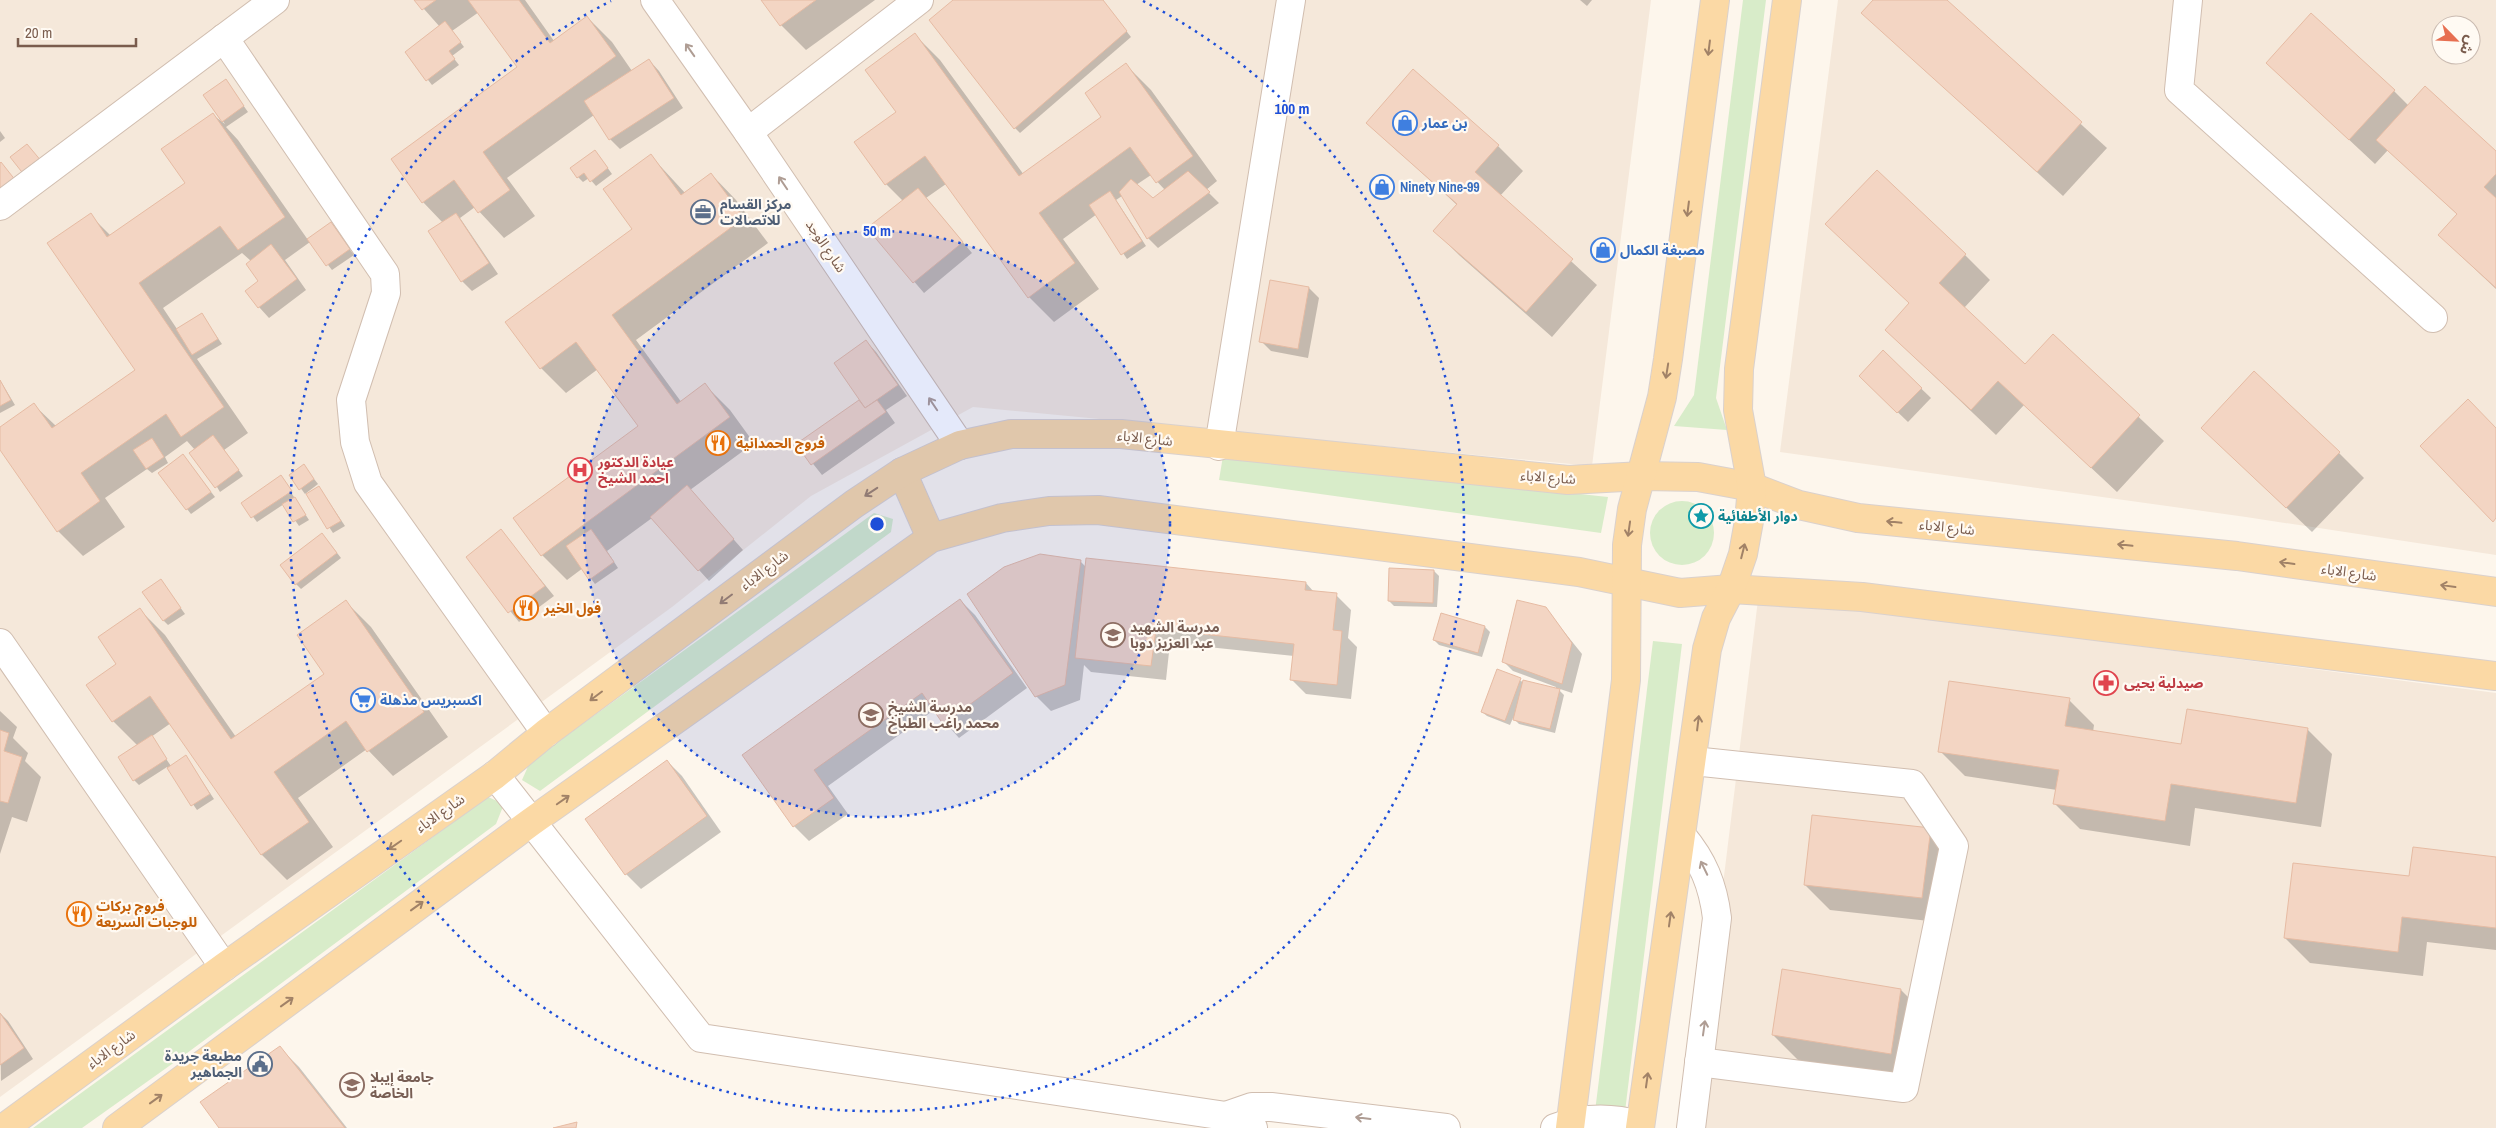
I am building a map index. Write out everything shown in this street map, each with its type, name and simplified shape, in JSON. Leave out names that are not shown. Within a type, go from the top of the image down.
[{"type":"main road","points":[[1565,1126],[1626,680],[1627,545],[1632,509],[1643,476],[1662,397],[1715,0]]},
{"type":"main road","points":[[1640,1126],[1693,761],[1707,648],[1716,618],[1731,589],[1743,554],[1750,521],[1752,488],[1738,410],[1739,369],[1786,0]]},
{"type":"main road","name":"شارع الاباء","points":[[4,1128],[224,966],[495,775],[546,733],[854,504],[902,472],[960,445],[1010,434],[1121,434],[1219,446],[1568,480],[1643,476],[1698,477],[1752,488],[1799,505],[1858,518],[2237,556],[2496,592]]},
{"type":"main road","points":[[902,472],[932,538]]},
{"type":"main road","points":[[117,1128],[531,822],[932,538],[1002,518],[1049,512],[1098,510],[1561,569],[1680,594],[1731,589],[1862,597],[2496,676]]},
{"type":"street","points":[[0,206],[275,0]]},
{"type":"street","name":"شارع الوجد","points":[[655,0],[748,132],[960,445]]},
{"type":"street","points":[[748,132],[919,0]]},
{"type":"street","points":[[1219,446],[1291,0]]},
{"type":"street","points":[[2188,0],[2179,90],[2433,318]]},
{"type":"street","points":[[224,38],[385,274],[386,293],[351,400],[355,442],[368,483],[546,733]]},
{"type":"street","points":[[0,643],[224,966]]},
{"type":"street","points":[[1693,761],[1912,784],[1954,846],[1904,1088],[1699,1062]]},
{"type":"street","points":[[495,775],[701,1038],[1226,1116],[1254,1128]]},
{"type":"street","points":[[1682,836],[1696,853],[1707,873],[1714,894],[1717,918],[1690,1128]]},
{"type":"street","points":[[1226,1116],[1252,1108],[1270,1107],[1446,1128]]},
{"type":"street","points":[[1565,1126],[1608,1120],[1640,1126]]},
{"type":"shaded area","points":[[0,0],[1651,0],[1592,466],[973,407],[811,496],[672,607],[0,1097]]},
{"type":"shaded area","points":[[1838,0],[2496,0],[2496,555],[2246,517],[1780,452]]},
{"type":"shaded area","points":[[1758,600],[1877,612],[2496,693],[2496,1128],[1693,1128]]},
{"type":"green space","points":[[1743,0],[1766,0],[1716,398],[1727,430],[1674,426],[1694,395]]},
{"type":"green space","points":[[1223,456],[1608,497],[1601,533],[1219,480]]},
{"type":"green space","points":[[1676,501],[1688,501],[1705,510],[1712,521],[1714,533],[1712,545],[1705,556],[1688,565],[1676,565],[1664,560],[1655,551],[1650,539],[1650,527],[1655,515],[1664,506]]},
{"type":"green space","points":[[874,513],[893,519],[891,532],[540,791],[522,780],[530,762]]},
{"type":"green space","points":[[1653,641],[1682,644],[1623,1128],[1593,1128]]},
{"type":"green space","points":[[488,797],[504,804],[496,824],[179,1059],[82,1128],[33,1128]]},
{"type":"building","points":[[414,0],[436,0],[422,10]]},
{"type":"building","points":[[468,0],[519,0],[550,43],[587,16],[616,56],[483,152],[510,190],[478,213],[454,180],[422,203],[391,159],[517,67]]},
{"type":"building","points":[[761,0],[816,0],[780,26]]},
{"type":"building","points":[[953,0],[1103,0],[1127,31],[1014,129],[929,20]]},
{"type":"building","points":[[1873,0],[1947,0],[2082,122],[2037,172],[1861,13]]},
{"type":"building","points":[[2311,13],[2395,90],[2349,140],[2266,63]]},
{"type":"building","points":[[445,21],[461,42],[449,51],[455,59],[426,81],[405,52]]},
{"type":"building","points":[[915,33],[1019,176],[1101,117],[1085,93],[1126,63],[1193,156],[1156,183],[1130,147],[1039,213],[1075,263],[1028,298],[925,156],[885,185],[854,142],[896,112],[865,70]]},
{"type":"building","points":[[649,59],[674,98],[609,140],[584,101]]},
{"type":"building","points":[[1413,69],[1499,145],[1475,172],[1573,259],[1526,312],[1433,231],[1457,204],[1366,123]]},
{"type":"building","points":[[226,79],[244,106],[222,122],[203,95]]},
{"type":"building","points":[[2425,86],[2496,151],[2496,174],[2484,187],[2496,198],[2496,288],[2438,235],[2457,214],[2376,140]]},
{"type":"building","points":[[213,113],[285,217],[238,250],[220,226],[139,283],[224,407],[181,437],[166,414],[81,473],[100,501],[57,532],[0,450],[0,427],[34,403],[52,428],[135,370],[47,243],[91,213],[107,237],[185,183],[161,149]]},
{"type":"building","points":[[27,144],[42,162],[25,176],[10,157]]},
{"type":"building","points":[[595,150],[608,168],[590,182],[584,173],[577,178],[570,168]]},
{"type":"building","points":[[651,154],[681,195],[711,173],[744,218],[612,315],[677,404],[705,383],[730,417],[541,556],[513,518],[638,426],[576,342],[540,369],[505,322],[632,229],[603,189]]},
{"type":"building","points":[[0,163],[16,181],[0,193]]},
{"type":"building","points":[[1877,170],[1966,254],[1939,283],[2025,364],[2053,334],[2140,415],[2091,468],[1998,381],[1971,410],[1885,330],[1909,303],[1825,224]]},
{"type":"building","points":[[1188,171],[1210,192],[1147,239],[1119,192],[1131,179],[1153,198]]},
{"type":"building","points":[[918,188],[963,242],[913,283],[867,228]]},
{"type":"building","points":[[1110,191],[1142,241],[1121,255],[1089,205]]},
{"type":"building","points":[[456,213],[489,263],[461,282],[428,231]]},
{"type":"building","points":[[331,222],[350,249],[326,266],[307,239]]},
{"type":"building","points":[[271,244],[297,279],[258,308],[245,291],[258,281],[246,264]]},
{"type":"building","points":[[1270,280],[1309,287],[1298,349],[1259,342]]},
{"type":"building","points":[[202,313],[218,339],[192,355],[176,329]]},
{"type":"building","points":[[866,340],[898,385],[865,408],[834,363]]},
{"type":"building","points":[[1883,350],[1922,388],[1897,413],[1859,376]]},
{"type":"building","points":[[2254,371],[2340,452],[2286,508],[2201,428]]},
{"type":"building","points":[[0,380],[11,400],[0,406]]},
{"type":"building","points":[[2468,399],[2496,428],[2496,518],[2493,522],[2420,446]]},
{"type":"building","points":[[859,400],[865,408],[877,400],[886,412],[811,465],[796,444]]},
{"type":"building","points":[[213,435],[239,470],[215,488],[189,453]]},
{"type":"building","points":[[152,438],[164,457],[146,469],[133,450]]},
{"type":"building","points":[[183,454],[211,492],[186,510],[158,473]]},
{"type":"building","points":[[304,464],[314,479],[299,490],[289,475]]},
{"type":"building","points":[[281,475],[292,491],[251,518],[241,503]]},
{"type":"building","points":[[687,485],[734,539],[698,571],[650,517]]},
{"type":"building","points":[[319,486],[341,521],[327,529],[306,494]]},
{"type":"building","points":[[295,497],[306,515],[293,522],[282,504]]},
{"type":"building","points":[[501,529],[545,586],[508,613],[466,557]]},
{"type":"building","points":[[591,529],[614,562],[589,580],[566,546]]},
{"type":"building","points":[[322,533],[337,553],[295,585],[280,565]]},
{"type":"building","points":[[1040,554],[1081,560],[1065,685],[1035,697],[967,594],[1004,567]]},
{"type":"building","points":[[1086,558],[1306,582],[1305,590],[1337,593],[1333,630],[1342,631],[1337,685],[1290,680],[1294,644],[1156,629],[1151,666],[1075,658]]},
{"type":"building","points":[[1389,568],[1434,570],[1433,603],[1388,601]]},
{"type":"building","points":[[161,579],[181,608],[163,621],[142,592]]},
{"type":"building","points":[[960,599],[1013,673],[943,724],[922,693],[814,770],[834,798],[793,827],[742,755]]},
{"type":"building","points":[[346,600],[424,712],[367,752],[346,721],[274,772],[309,822],[261,855],[150,696],[112,722],[86,685],[116,664],[98,637],[140,608],[231,739],[324,674],[297,635]]},
{"type":"building","points":[[1517,600],[1546,607],[1572,643],[1562,684],[1502,662]]},
{"type":"building","points":[[1441,613],[1485,626],[1478,653],[1433,640]]},
{"type":"building","points":[[1497,669],[1521,678],[1505,721],[1481,712]]},
{"type":"building","points":[[1523,680],[1560,689],[1550,729],[1513,720]]},
{"type":"building","points":[[1949,681],[2070,698],[2065,726],[2181,744],[2187,709],[2308,728],[2296,803],[2171,784],[2165,821],[2053,804],[2059,770],[1938,752]]},
{"type":"building","points":[[0,730],[9,733],[4,751],[22,757],[8,803],[0,801]]},
{"type":"building","points":[[152,735],[167,759],[133,781],[118,757]]},
{"type":"building","points":[[186,755],[210,794],[191,806],[167,768]]},
{"type":"building","points":[[667,760],[707,816],[625,875],[585,819]]},
{"type":"building","points":[[1812,815],[1931,828],[1922,898],[1804,885]]},
{"type":"building","points":[[2413,847],[2496,857],[2496,928],[2402,917],[2398,952],[2284,938],[2293,863],[2409,876]]},
{"type":"building","points":[[1782,969],[1901,989],[1891,1054],[1772,1035]]},
{"type":"building","points":[[0,1013],[24,1048],[0,1065]]},
{"type":"building","points":[[280,1046],[345,1128],[219,1128],[200,1102]]},
{"type":"building","points":[[577,1122],[576,1128],[553,1128]]},
{"type":"place","name":"بن عمار","points":[[1405,123]]},
{"type":"place","name":"Ninety Nine-99","points":[[1382,187]]},
{"type":"place","name":"مركز القسام للاتصالات","points":[[703,212]]},
{"type":"place","name":"مصبغة الكمال","points":[[1603,250]]},
{"type":"place","name":"فروج الحمدانية","points":[[718,443]]},
{"type":"place","name":"عيادة الدكتور احمد الشيخ","points":[[580,470]]},
{"type":"place","name":"دوار الأطفائية","points":[[1701,516]]},
{"type":"place","name":"فول الخير","points":[[526,608]]},
{"type":"place","name":"مدرسة الشهيد عبد العزيز دوبا","points":[[1113,635]]},
{"type":"place","name":"صيدلية يحيى","points":[[2106,683]]},
{"type":"place","name":"اكسبريس مذهلة","points":[[363,700]]},
{"type":"place","name":"مدرسة الشيخ محمد راغب الطباخ","points":[[871,715]]},
{"type":"place","name":"فروج بركات للوجبات السريعة","points":[[79,914]]},
{"type":"place","name":"مطبعة جريدة الجماهير","points":[[260,1064]]},
{"type":"place","name":"جامعة إيبلا الخاصة","points":[[352,1085]]}]
